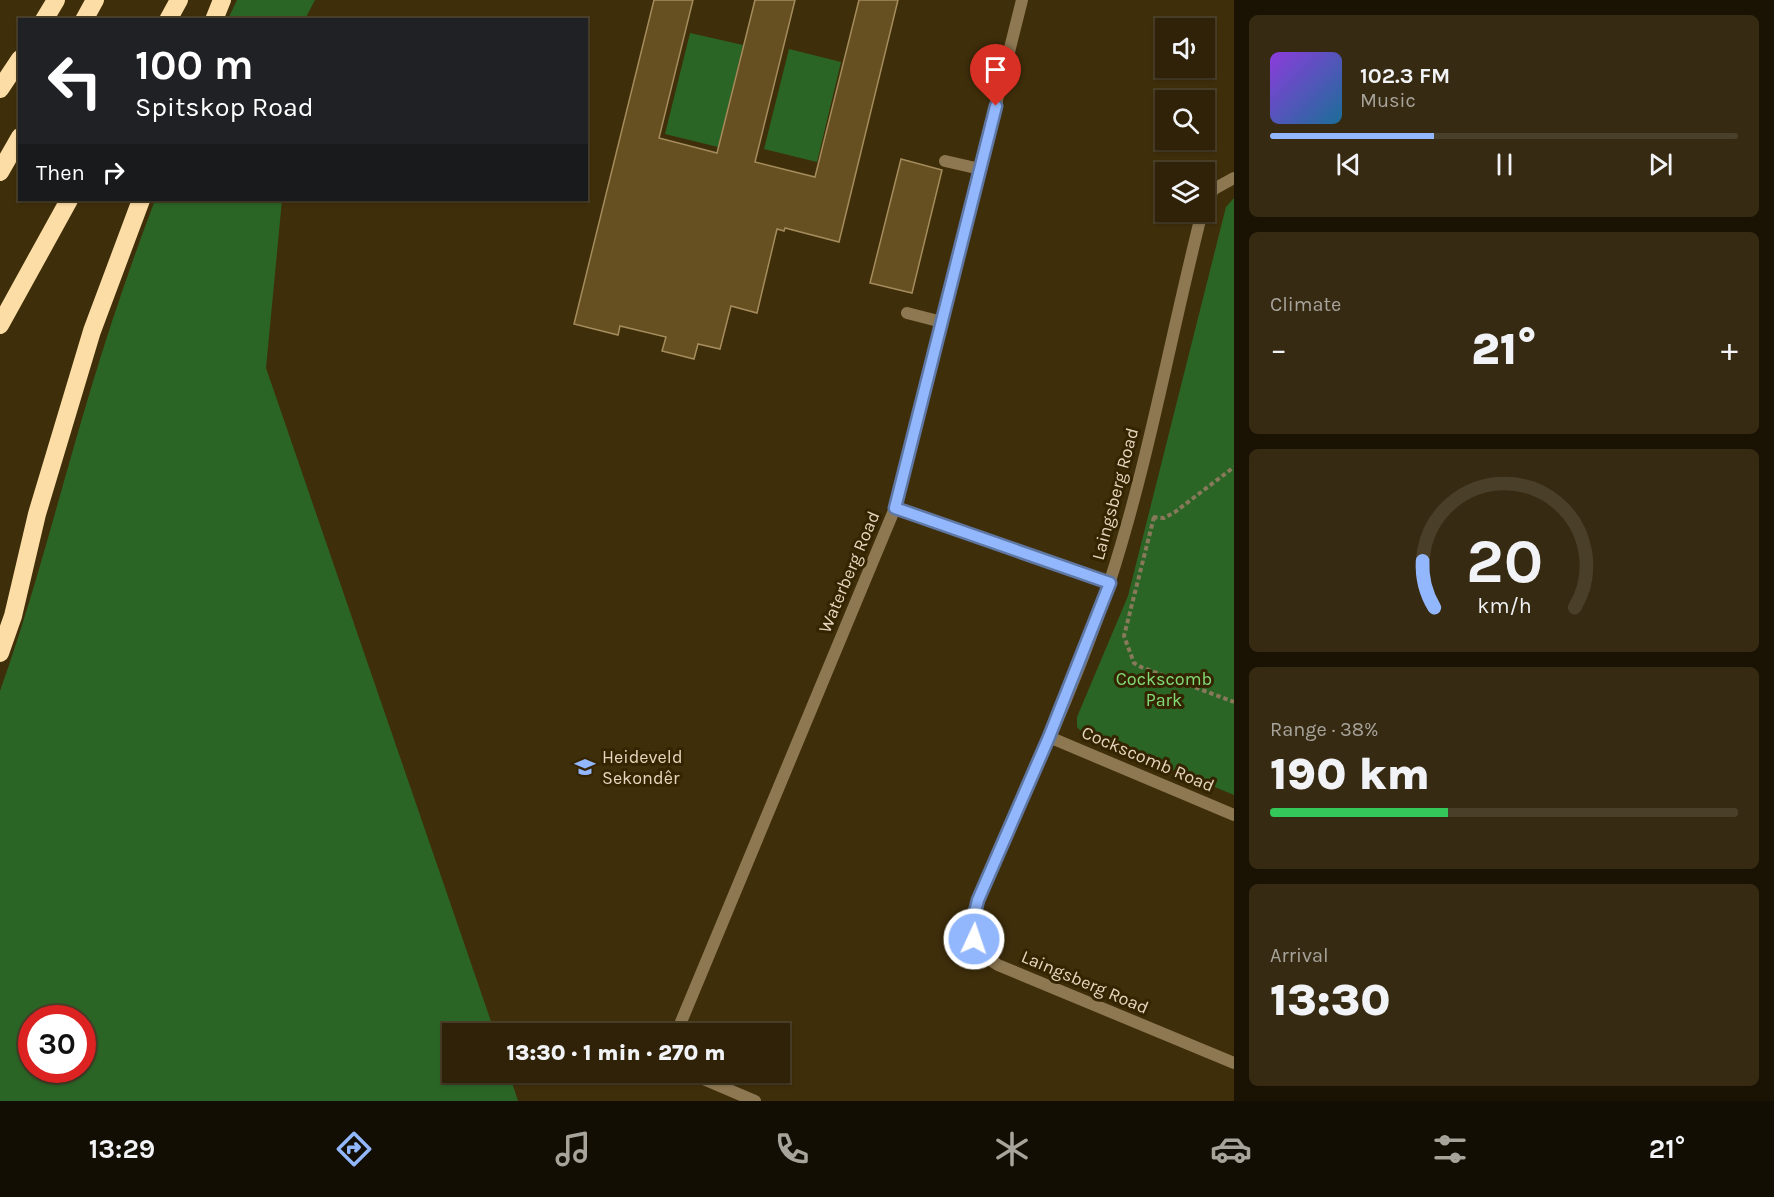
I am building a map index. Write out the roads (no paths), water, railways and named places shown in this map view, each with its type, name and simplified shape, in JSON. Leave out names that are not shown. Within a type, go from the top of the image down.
[{"type":"highway","points":[[45,18],[56,0]]},
{"type":"highway","points":[[85,18],[95,0]]},
{"type":"highway","points":[[169,18],[178,0]]},
{"type":"highway","points":[[215,18],[222,0]]},
{"type":"highway","points":[[0,89],[18,63]]},
{"type":"highway","points":[[0,172],[18,140]]},
{"type":"highway","points":[[0,325],[68,201]]},
{"type":"highway","points":[[0,653],[12,616],[37,514],[92,332],[141,201]]},
{"type":"street","name":"Waterberg Road","points":[[681,1023],[895,508],[1022,0]]},
{"type":"street","points":[[945,161],[980,169]]},
{"type":"street","points":[[1215,189],[1234,178]]},
{"type":"street","name":"Laingsberg Road","points":[[1200,222],[1131,513],[1110,583],[1049,737],[978,900],[972,924],[974,939],[979,949],[998,965],[1234,1064]]},
{"type":"street","points":[[907,313],[942,321]]},
{"type":"street","points":[[895,508],[1110,583]]},
{"type":"street","name":"Cockscomb Road","points":[[1049,737],[1234,815]]},
{"type":"street","points":[[713,1083],[755,1101]]},
{"type":"place","name":"Heideveld Sekondêr","points":[[585,767]]},
{"type":"park label","name":"Cockscomb Park","points":[[1164,689]]}]
